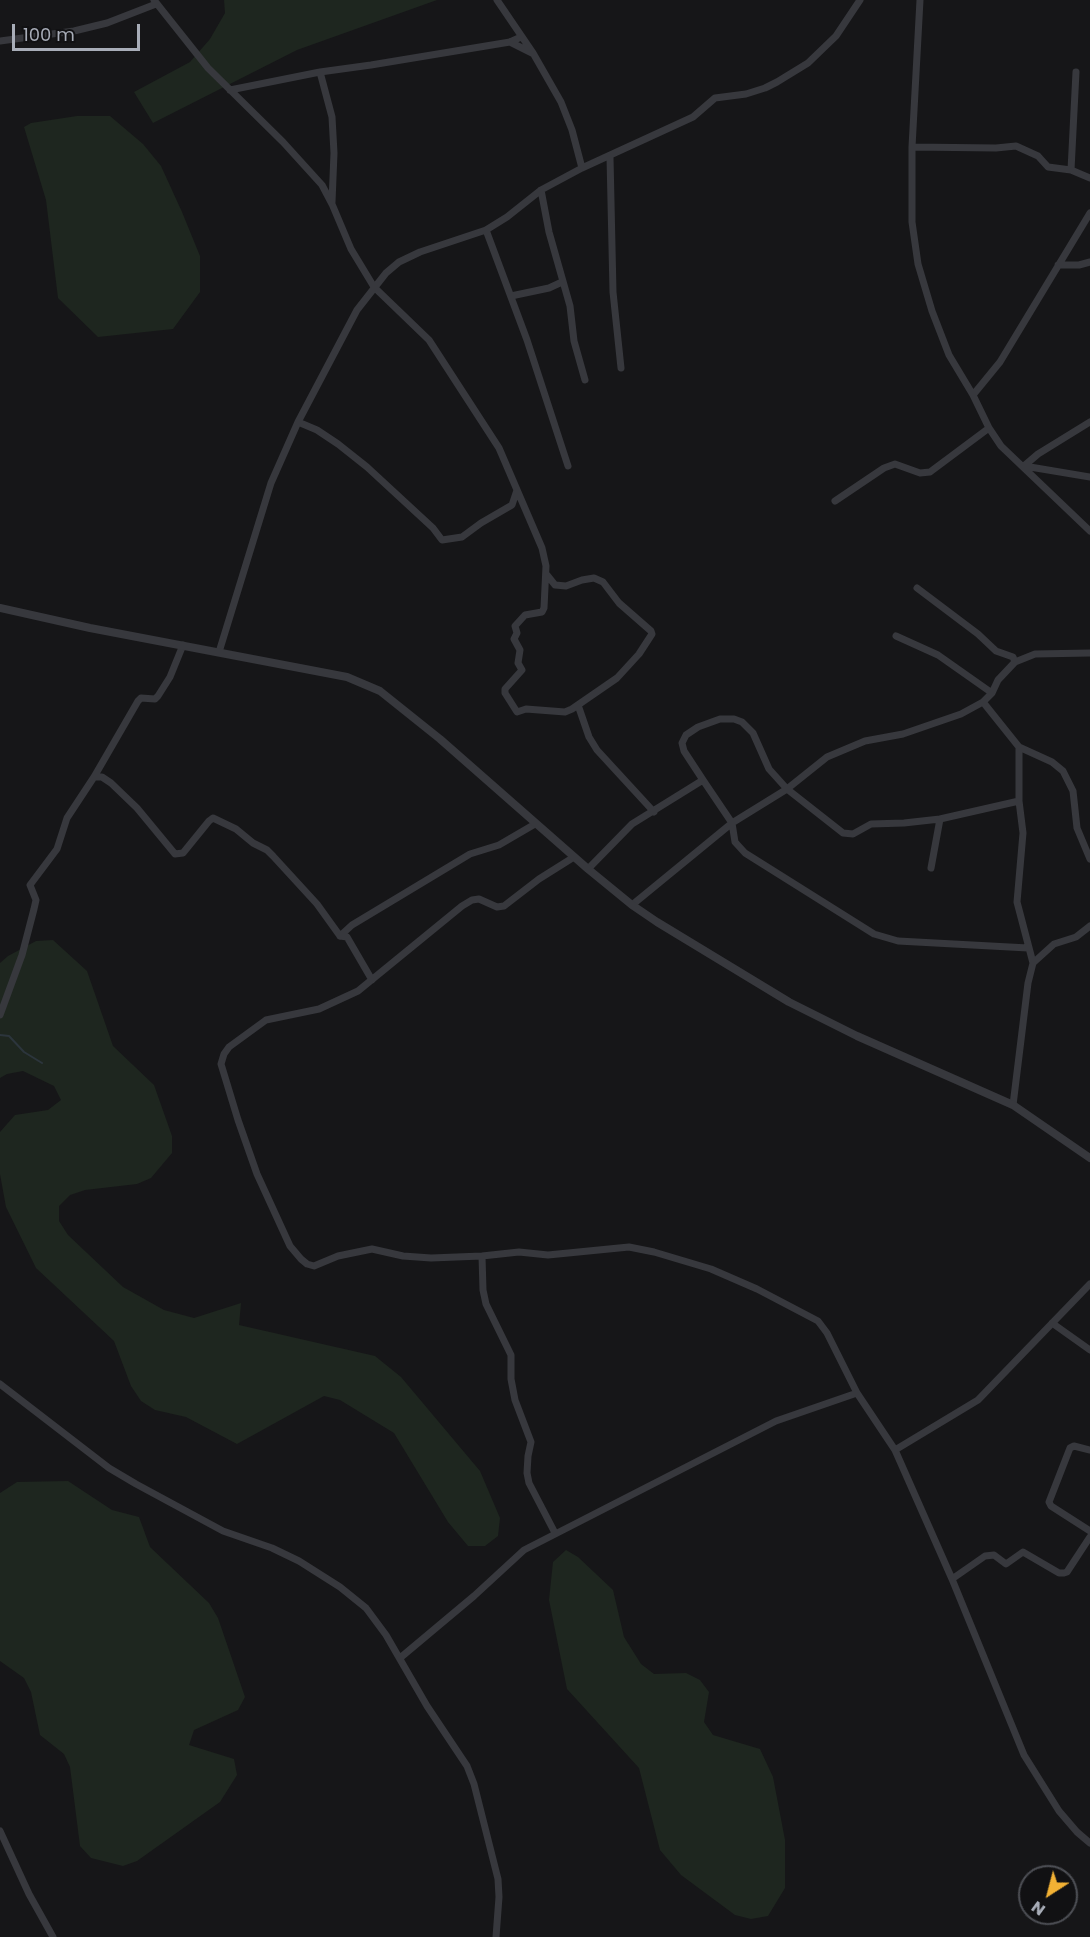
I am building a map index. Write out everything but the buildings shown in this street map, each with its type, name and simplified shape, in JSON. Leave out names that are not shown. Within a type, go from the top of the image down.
[{"type":"street","points":[[497,0],[533,53],[561,102],[572,130],[582,168]]},
{"type":"street","points":[[219,652],[271,483],[298,422],[357,310],[374,286],[399,262],[440,244],[486,230],[507,217],[541,190],[582,168],[693,117],[715,98],[765,88],[808,63],[836,36],[860,0]]},
{"type":"street","points":[[920,0],[912,147],[912,222],[918,264],[932,311],[949,355],[1001,446],[1090,531]]},
{"type":"street","points":[[0,41],[74,31],[107,23],[155,2],[208,68],[322,185],[351,249],[374,286],[429,340],[499,448],[542,548],[547,575],[544,608],[542,612],[525,615],[515,626],[517,633],[514,639],[520,650],[518,663],[522,670],[507,686],[505,693],[518,712],[526,709],[565,712],[578,705],[617,678],[639,654],[652,634],[619,603],[603,582],[594,578],[566,586],[555,585],[547,575]]},
{"type":"street","points":[[230,90],[320,72],[371,66],[510,42],[521,37]]},
{"type":"street","points":[[510,42],[533,53]]},
{"type":"street","points":[[320,72],[332,117],[334,153],[332,204]]},
{"type":"street","points":[[1071,170],[1076,72]]},
{"type":"street","points":[[912,147],[996,148],[1016,146],[1038,156],[1048,167],[1071,170],[1090,178]]},
{"type":"street","points":[[610,157],[613,292],[621,368]]},
{"type":"street","points":[[541,190],[549,232],[570,306],[574,341],[585,380]]},
{"type":"street","points":[[973,396],[999,362],[1090,213]]},
{"type":"street","points":[[486,230],[559,432],[568,466]]},
{"type":"street","points":[[1058,265],[1079,265],[1090,262]]},
{"type":"street","points":[[511,296],[549,288],[562,282]]},
{"type":"street","points":[[298,422],[317,430],[367,467],[433,528],[442,540],[462,537],[512,505],[518,490]]},
{"type":"street","points":[[1024,466],[1038,454],[1090,422]]},
{"type":"street","points":[[835,501],[884,468],[895,464],[920,473],[930,472],[989,428]]},
{"type":"street","points":[[1024,466],[1090,477]]},
{"type":"street","points":[[917,588],[978,634],[996,651],[1013,657],[1015,662]]},
{"type":"street","points":[[0,608],[90,628],[347,677],[380,691],[440,739],[535,824],[632,905],[722,963],[789,1002],[857,1036],[1013,1105],[1090,1158]]},
{"type":"street","points":[[896,636],[938,655],[992,693]]},
{"type":"street","points":[[0,1015],[22,955],[34,909],[36,900],[30,885],[57,849],[67,818],[94,777],[138,701],[146,698],[155,699],[161,692],[183,645]]},
{"type":"street","points":[[632,905],[732,823],[786,789],[827,758],[865,741],[903,735],[961,714],[982,702],[992,693],[998,680],[1015,662],[1035,654],[1090,653]]},
{"type":"street","points":[[982,702],[1020,747],[1052,762],[1063,771],[1073,791],[1077,828],[1090,859]]},
{"type":"street","points":[[578,705],[589,737],[597,750],[654,812]]},
{"type":"street","points":[[1019,801],[940,819],[904,824],[871,824],[852,834],[843,833],[786,789],[769,769],[753,733],[742,722],[734,719],[720,719],[698,727],[686,735],[682,743],[684,751],[732,823],[735,842],[745,853],[874,934],[897,941],[1028,948]]},
{"type":"street","points":[[1013,1105],[1028,983],[1033,963],[1017,902],[1023,833],[1019,801],[1020,747]]},
{"type":"street","points":[[94,777],[102,777],[111,783],[137,808],[176,854],[183,853],[213,818],[236,829],[273,856],[317,904],[340,936],[347,937],[372,980]]},
{"type":"street","points":[[588,868],[632,824],[703,780]]},
{"type":"street","points":[[931,868],[940,819]]},
{"type":"street","points":[[340,936],[352,925],[470,854],[499,845],[535,824]]},
{"type":"street","points":[[574,857],[539,879],[504,906],[497,907],[479,899],[462,906],[358,991],[319,1009],[266,1020],[224,1054],[221,1064],[257,1174],[290,1246],[307,1264],[314,1266],[338,1256],[372,1249],[403,1257],[482,1256],[519,1252],[548,1255],[629,1247],[711,1269],[757,1289],[818,1321],[827,1333],[857,1393],[895,1450],[952,1579],[1024,1755],[1059,1811],[1090,1843]]},
{"type":"street","points":[[1033,963],[1054,944],[1076,937],[1090,926]]},
{"type":"street","points":[[482,1256],[483,1290],[486,1304],[511,1355],[511,1379],[515,1400],[531,1442],[527,1473],[529,1483],[555,1533]]},
{"type":"street","points":[[895,1450],[978,1400],[1090,1284]]},
{"type":"street","points":[[1052,1323],[1090,1350]]},
{"type":"street","points":[[0,1384],[109,1468],[223,1531],[272,1548],[299,1561],[340,1587],[366,1608],[467,1766],[474,1784],[498,1879],[496,1937]]},
{"type":"street","points":[[400,1658],[474,1596],[524,1550],[776,1421],[857,1393]]},
{"type":"street","points":[[1090,1450],[1074,1446],[1070,1448],[1049,1502],[1051,1506],[1090,1532]]},
{"type":"street","points":[[952,1579],[986,1556],[994,1555],[1006,1564],[1023,1552],[1059,1573],[1064,1573],[1067,1572],[1090,1537]]},
{"type":"street","points":[[0,1831],[29,1894],[53,1937]]},
{"type":"shaded area","points":[[224,0],[437,0],[297,50],[153,123],[134,92],[190,62],[210,39],[225,13]]},
{"type":"shaded area","points":[[77,116],[110,116],[143,144],[161,166],[182,212],[200,256],[200,292],[173,329],[98,337],[58,298],[46,200],[24,127],[31,123]]},
{"type":"shaded area","points":[[53,940],[87,971],[113,1046],[154,1085],[172,1136],[172,1153],[151,1178],[137,1184],[85,1190],[70,1195],[59,1206],[59,1221],[68,1235],[123,1287],[164,1310],[194,1318],[241,1303],[239,1325],[375,1356],[401,1377],[480,1471],[500,1518],[498,1536],[485,1546],[468,1546],[448,1522],[394,1433],[340,1400],[324,1396],[237,1444],[186,1417],[155,1410],[141,1401],[131,1386],[114,1341],[36,1268],[6,1207],[0,1174],[0,1132],[15,1115],[48,1110],[61,1100],[54,1086],[23,1071],[0,1078],[0,963],[8,956],[36,941]]},
{"type":"shaded area","points":[[68,1481],[112,1510],[139,1517],[150,1547],[209,1603],[218,1618],[245,1697],[238,1710],[194,1730],[189,1745],[234,1759],[237,1775],[220,1802],[137,1861],[123,1866],[91,1858],[80,1846],[70,1767],[64,1754],[40,1735],[31,1692],[24,1678],[0,1661],[0,1493],[17,1482]]},
{"type":"shaded area","points":[[566,1550],[578,1557],[613,1590],[624,1637],[641,1664],[654,1674],[686,1673],[700,1680],[709,1692],[704,1722],[713,1735],[760,1749],[773,1777],[785,1840],[785,1888],[768,1916],[751,1919],[735,1915],[681,1875],[660,1850],[639,1768],[567,1689],[549,1600],[553,1562]]},
{"type":"waterway","points":[[0,1035],[9,1036],[24,1052],[42,1063]]}]
